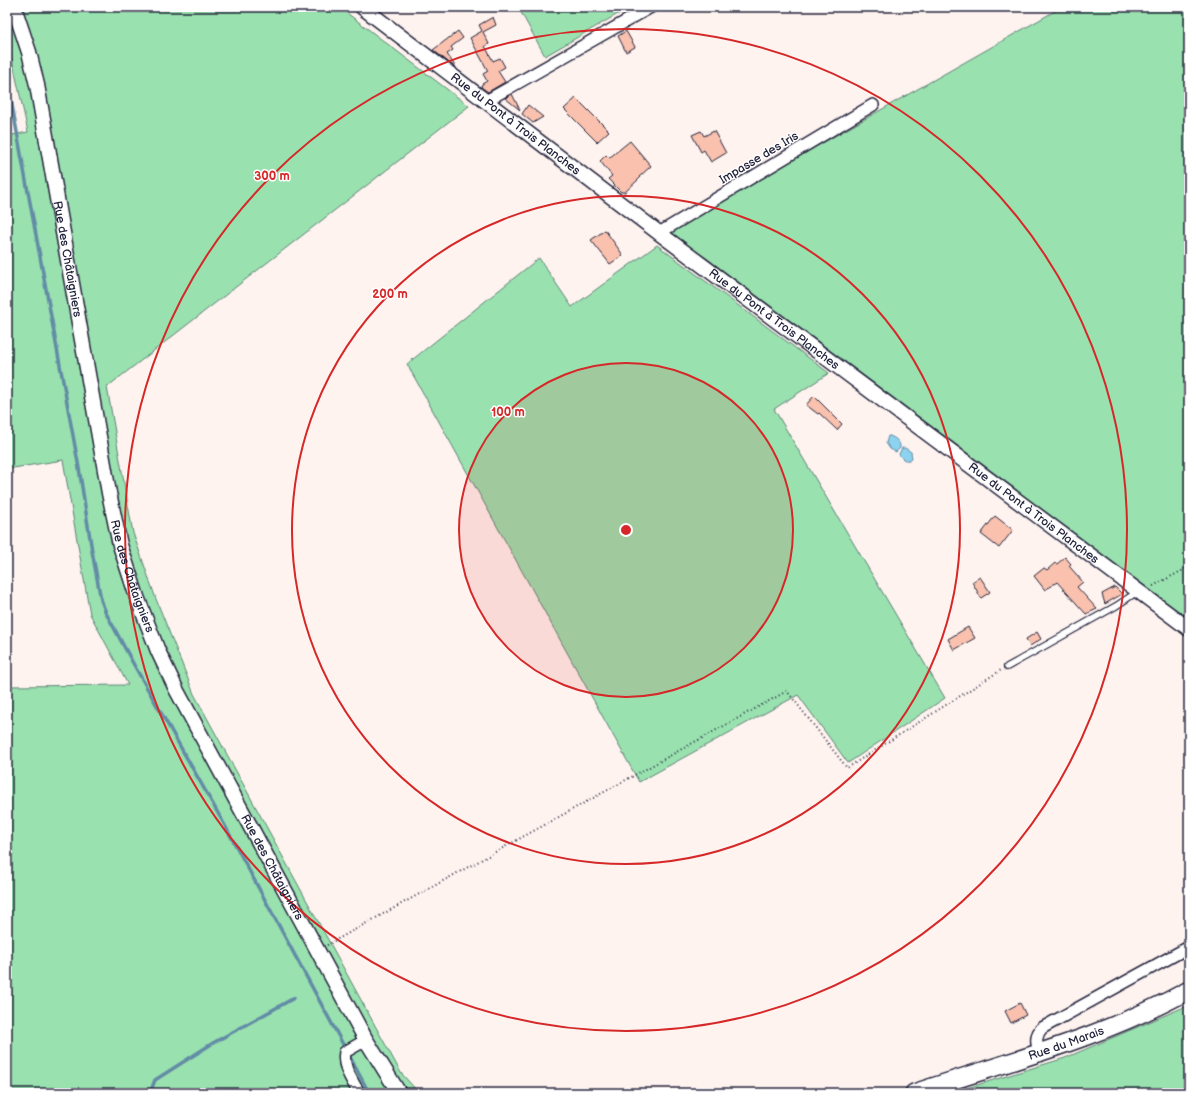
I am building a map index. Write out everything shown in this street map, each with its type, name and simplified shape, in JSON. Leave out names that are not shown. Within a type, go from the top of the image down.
[{"type":"main road","name":"Rue du Marais","points":[[914,1093],[1039,1054],[1113,1026],[1189,990]]},
{"type":"street","points":[[7,11],[13,7]]},
{"type":"street","name":"Rue des Châtaigniers","points":[[13,7],[29,52],[37,85],[116,527],[129,574],[143,614],[177,691],[317,950],[355,1046],[399,1093]]},
{"type":"street","name":"Rue du Pont à Trois Planches","points":[[362,7],[659,233],[1189,628]]},
{"type":"street","points":[[486,101],[650,7]]},
{"type":"street","name":"Impasse des Iris","points":[[659,233],[873,105]]},
{"type":"street","points":[[1039,1054],[1037,1034],[1042,1028],[1189,947]]},
{"type":"street","points":[[355,1046],[344,1063],[359,1093]]},
{"type":"lane","points":[[1007,667],[1140,591]]},
{"type":"path","points":[[1140,591],[1189,567]]},
{"type":"path","points":[[317,950],[787,691],[847,768],[1007,667]]},
{"type":"green space","points":[[7,7],[339,7],[469,106],[107,387],[133,533],[156,599],[194,694],[401,1073],[419,1093],[7,1093],[7,686],[128,685],[90,614],[63,460],[7,469],[7,136],[28,132],[7,36]]},
{"type":"green space","points":[[518,7],[630,7],[545,56]]},
{"type":"green space","points":[[1062,7],[1189,7],[1189,619],[705,257],[666,232]]},
{"type":"green space","points":[[657,245],[829,373],[774,409],[945,698],[848,763],[798,695],[639,782],[407,364],[539,258],[572,307]]},
{"type":"green space","points":[[1189,1005],[1189,1093],[951,1093],[1065,1058]]},
{"type":"water","points":[[888,436],[896,439],[900,444],[900,448],[896,452],[890,449],[886,443]]},
{"type":"water","points":[[902,448],[905,448],[911,452],[912,458],[909,460],[904,460],[902,458],[899,454]]},
{"type":"building","points":[[493,17],[496,25],[483,32],[489,44],[485,46],[493,61],[500,58],[505,67],[498,71],[505,82],[488,92],[481,87],[482,84],[487,81],[483,74],[488,71],[470,38],[482,31],[479,25]]},
{"type":"building","points":[[458,31],[463,38],[451,47],[453,50],[447,54],[457,69],[433,50]]},
{"type":"building","points":[[626,31],[635,47],[626,52],[618,36]]},
{"type":"building","points":[[512,94],[520,110],[505,98]]},
{"type":"building","points":[[576,98],[609,131],[597,142],[564,109]]},
{"type":"building","points":[[528,105],[543,117],[533,123],[522,114]]},
{"type":"building","points":[[701,131],[704,136],[714,131],[726,153],[711,162],[704,150],[701,152],[692,135]]},
{"type":"building","points":[[630,141],[651,166],[625,192],[621,192],[608,179],[612,176],[600,161],[606,155],[609,158]]},
{"type":"building","points":[[605,230],[623,255],[610,264],[591,240]]},
{"type":"building","points":[[814,396],[842,424],[837,430],[819,413],[818,414],[806,405]]},
{"type":"building","points":[[995,516],[1013,530],[999,548],[981,534]]},
{"type":"building","points":[[1065,557],[1071,564],[1069,566],[1083,582],[1077,587],[1097,609],[1086,614],[1057,582],[1045,590],[1034,576],[1044,568],[1047,570],[1055,563],[1057,564]]},
{"type":"building","points":[[980,577],[990,592],[981,598],[972,582]]},
{"type":"building","points":[[1115,587],[1122,594],[1105,604],[1102,594]]},
{"type":"building","points":[[968,627],[975,638],[954,650],[948,639]]},
{"type":"building","points":[[1037,632],[1041,639],[1030,646],[1026,639]]},
{"type":"building","points":[[1020,1003],[1026,1015],[1011,1023],[1005,1011]]},
{"type":"waterway","points":[[7,78],[79,468],[101,600],[106,613],[134,665],[223,822],[346,1050]]},
{"type":"waterway","points":[[150,1093],[155,1080],[213,1043],[294,998]]},
{"type":"waterway","points":[[349,1055],[369,1093]]}]
